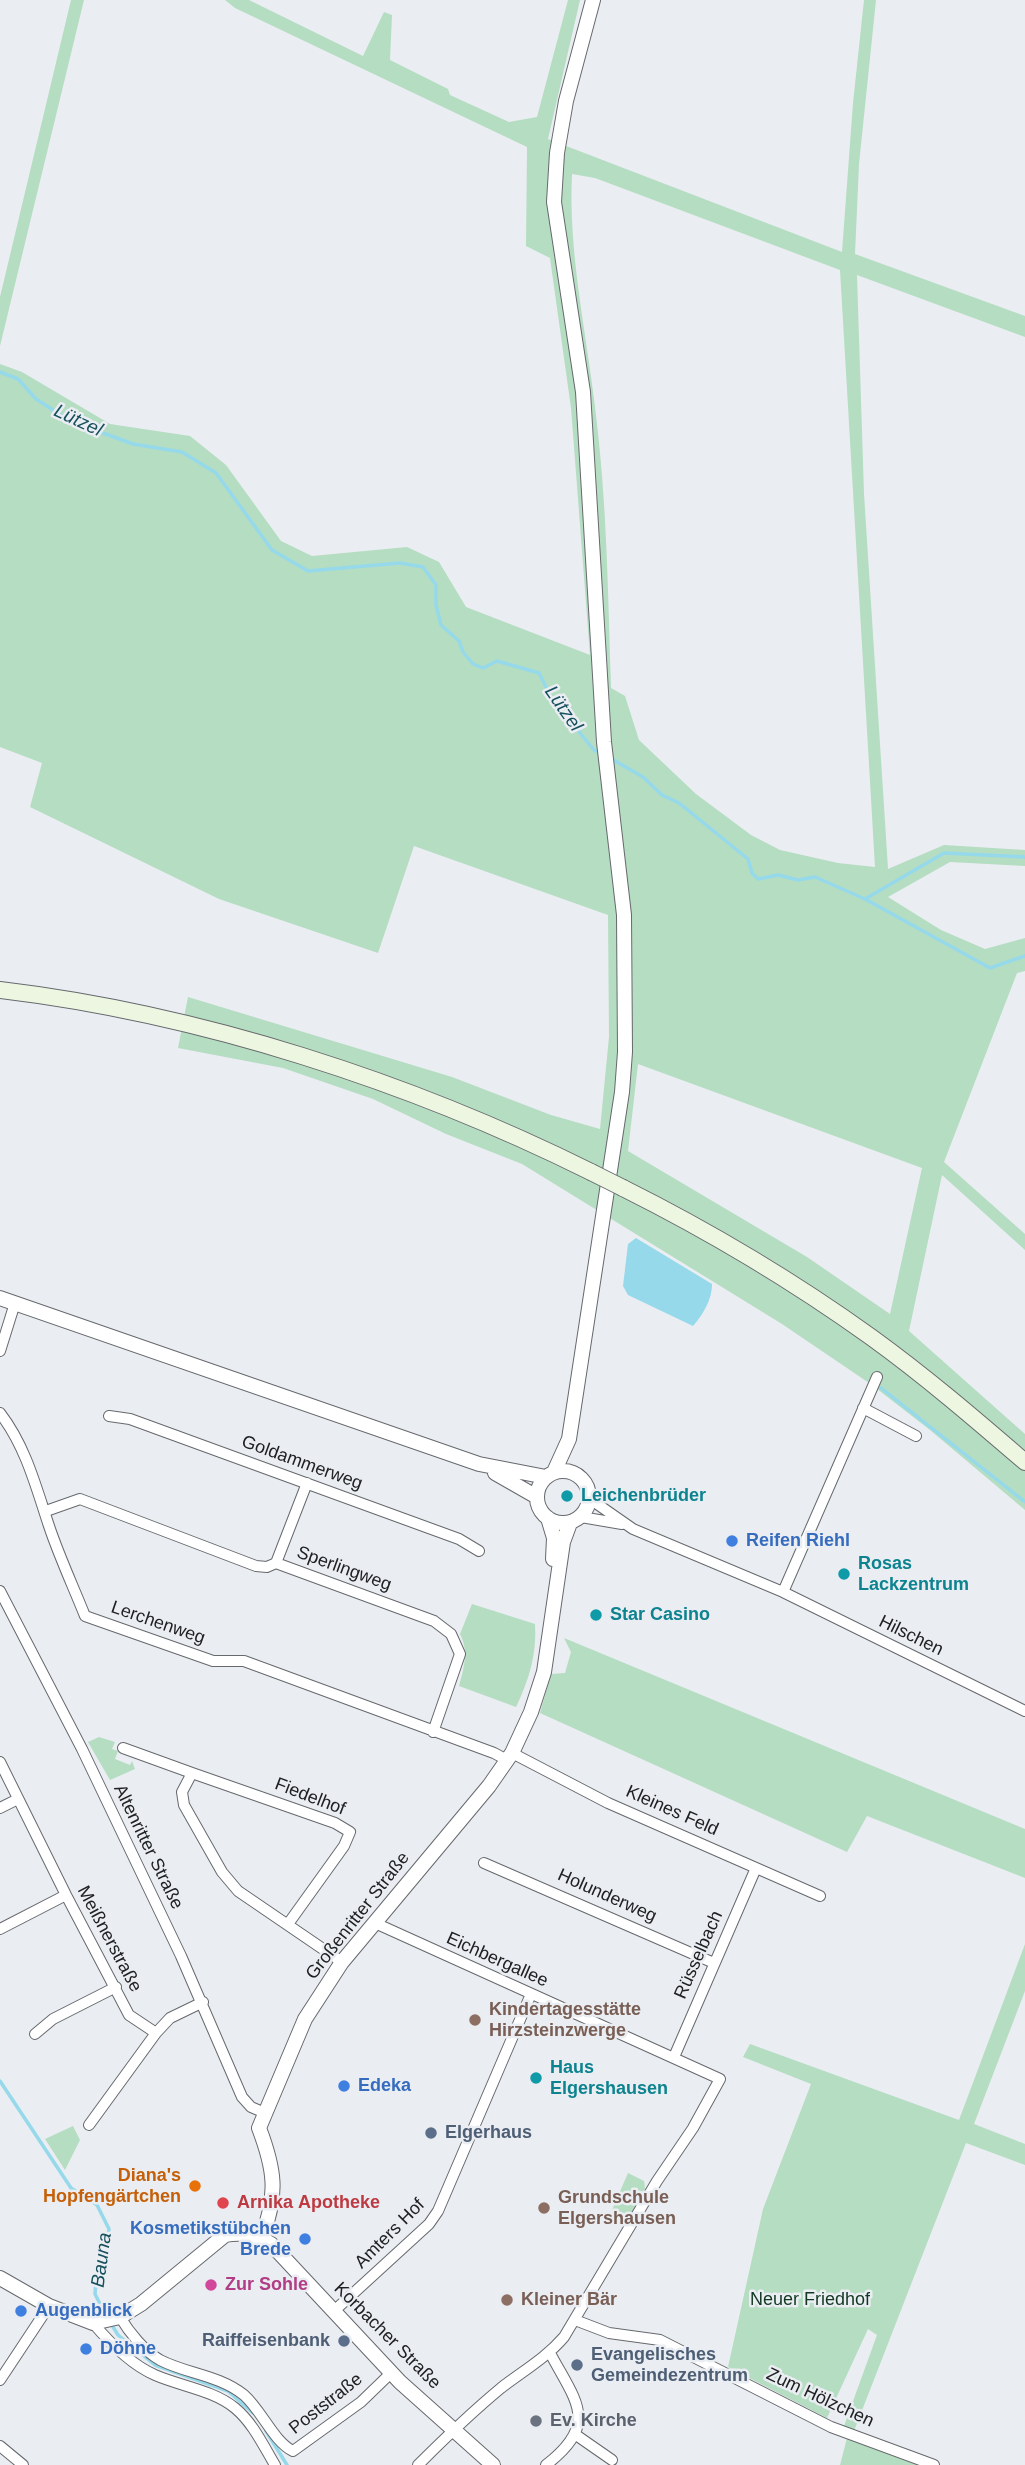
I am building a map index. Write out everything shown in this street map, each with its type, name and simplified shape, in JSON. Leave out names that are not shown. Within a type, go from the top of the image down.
[{"type":"main road","points":[[0,990],[70,999],[218,1033],[354,1072],[508,1133],[699,1228],[790,1283],[871,1337],[957,1403],[1025,1461]]},
{"type":"street","points":[[575,1474],[569,1439],[622,1093],[625,1052],[624,915],[604,742],[583,392],[554,202],[557,153],[566,101],[593,0]]},
{"type":"street","points":[[0,1298],[479,1464],[550,1475],[569,1471],[586,1484],[590,1499],[575,1520],[555,1522],[542,1513],[537,1497],[541,1483],[550,1475],[569,1439]]},
{"type":"street","points":[[0,1352],[15,1303]]},
{"type":"street","points":[[783,1592],[877,1377]]},
{"type":"street","points":[[863,1408],[916,1436]]},
{"type":"street","name":"Lerchenweg","points":[[0,1413],[14,1432],[85,1616],[213,1661],[244,1661],[433,1732],[510,1757]]},
{"type":"street","name":"Goldammerweg","points":[[109,1416],[130,1419],[307,1483],[459,1539],[480,1551]]},
{"type":"street","points":[[479,1464],[537,1497]]},
{"type":"street","points":[[276,1563],[307,1483]]},
{"type":"street","name":"Hilschen","points":[[590,1499],[625,1525],[783,1592],[1025,1710]]},
{"type":"street","name":"Sperlingweg","points":[[46,1511],[80,1500],[256,1566],[267,1567],[276,1563],[434,1621],[451,1634],[460,1654],[433,1732]]},
{"type":"street","name":"Großenritter Straße","points":[[548,1518],[554,1538],[549,1637]]},
{"type":"street","name":"Hilschen","points":[[575,1520],[625,1525]]},
{"type":"street","name":"Großenritter Straße","points":[[262,2237],[273,2188],[273,2172],[259,2128],[305,2019],[342,1962],[489,1786],[510,1757],[531,1712],[544,1672],[563,1542],[575,1520]]},
{"type":"street","name":"Altenritter Straße","points":[[0,1591],[82,1749],[202,2002],[242,2097],[251,2107],[265,2113]]},
{"type":"street","name":"Fiedelhof","points":[[123,1748],[335,1823],[350,1832],[344,1846],[288,1924]]},
{"type":"street","name":"Kleines Feld","points":[[510,1757],[820,1896]]},
{"type":"street","name":"Meißnerstraße","points":[[0,1762],[129,2015],[156,2033]]},
{"type":"street","points":[[192,1773],[182,1792],[184,1805],[222,1872],[238,1891],[342,1962]]},
{"type":"street","points":[[0,1808],[18,1799]]},
{"type":"street","name":"Holunderweg","points":[[484,1863],[714,1963]]},
{"type":"street","name":"Rüsselbach","points":[[674,2057],[756,1867]]},
{"type":"street","points":[[0,1929],[66,1895]]},
{"type":"street","name":"Eichbergallee","points":[[375,1923],[720,2079],[575,2320]]},
{"type":"street","points":[[36,2034],[53,2019],[116,1987]]},
{"type":"street","name":"Amters Hof","points":[[334,2311],[429,2224],[447,2194],[531,1994]]},
{"type":"street","points":[[89,2125],[156,2033],[170,2018],[202,2002]]},
{"type":"street","points":[[93,2323],[120,2317],[141,2304],[217,2239],[236,2233],[262,2237]]},
{"type":"street","name":"Korbacher Straße","points":[[262,2237],[391,2373],[493,2465]]},
{"type":"street","points":[[0,2278],[49,2306],[93,2323],[121,2350],[153,2374],[210,2394],[233,2406],[250,2423],[275,2465]]},
{"type":"street","points":[[0,2380],[49,2306]]},
{"type":"street","name":"Poststraße","points":[[120,2317],[130,2333],[159,2359],[228,2383],[258,2409],[285,2447],[293,2451],[361,2402],[391,2373]]},
{"type":"street","points":[[418,2465],[502,2387],[550,2353],[575,2320]]},
{"type":"street","name":"Zum Hölzchen","points":[[575,2320],[601,2331],[660,2340],[831,2427],[933,2465]]},
{"type":"street","points":[[546,2465],[576,2435],[580,2414],[550,2353]]},
{"type":"street","points":[[576,2435],[612,2460]]},
{"type":"street","points":[[0,2446],[23,2465]]},
{"type":"green space","points":[[71,0],[84,0],[0,346],[0,297]]},
{"type":"green space","points":[[225,0],[249,0],[363,56],[384,12],[392,15],[390,60],[448,89],[450,95],[509,122],[537,117],[568,0],[580,0],[548,139],[842,252],[864,0],[876,0],[859,164],[855,254],[1025,316],[1025,337],[857,275],[864,494],[888,869],[944,845],[1025,850],[1025,866],[950,862],[888,897],[941,930],[985,949],[1025,938],[1025,971],[1017,973],[944,1162],[1025,1234],[1025,1250],[942,1175],[909,1331],[1025,1434],[1025,1510],[872,1385],[782,1324],[522,1164],[446,1134],[373,1099],[283,1068],[178,1048],[188,997],[452,1077],[551,1115],[600,1129],[609,1037],[608,915],[414,846],[378,953],[219,899],[30,807],[42,763],[0,747],[0,364],[22,372],[110,424],[190,436],[226,465],[281,541],[312,556],[407,547],[439,562],[466,607],[590,655],[571,408],[550,258],[526,246],[527,147],[235,8]],"holes":[[[572,174],[595,178],[840,270],[875,867],[838,863],[780,850],[751,835],[696,794],[639,740],[625,696],[611,688],[602,477],[575,261]],[[638,1064],[922,1168],[890,1314],[807,1257],[628,1151]]]},
{"type":"green space","points":[[472,1604],[535,1624],[531,1667],[516,1707],[459,1686],[465,1653],[460,1634]]},
{"type":"green space","points":[[564,1638],[1025,1829],[1025,1878],[867,1816],[847,1852],[540,1713],[551,1674],[565,1673],[571,1652]]},
{"type":"green space","points":[[99,1737],[115,1742],[112,1749],[118,1751],[115,1759],[130,1765],[132,1761],[135,1769],[110,1780],[88,1742]]},
{"type":"green space","name":"Neuer Friedhof","points":[[1025,1944],[1025,1991],[974,2124],[1025,2144],[1025,2165],[966,2143],[854,2431],[844,2426],[877,2335],[868,2329],[827,2418],[728,2367],[763,2209],[811,2084],[743,2057],[750,2044],[959,2120]]},
{"type":"green space","points":[[73,2126],[80,2140],[65,2170],[45,2139]]},
{"type":"green space","points":[[628,2173],[644,2181],[645,2186],[641,2200],[629,2217],[612,2210]]},
{"type":"green space","points":[[847,2438],[920,2465],[840,2465]]},
{"type":"water","points":[[636,1238],[712,1284],[706,1306],[693,1326],[628,1295],[623,1286],[628,1244]]},
{"type":"waterway","name":"Lützel","points":[[0,372],[18,379],[36,399],[70,421],[133,444],[182,452],[216,473],[272,550],[308,571],[400,563],[423,567],[436,585],[436,605],[441,625],[459,641],[463,652],[473,664],[483,668],[497,661],[539,673],[552,699],[594,750],[600,753]]},
{"type":"waterway","name":"Lützel","points":[[610,758],[643,777],[662,795],[679,803],[748,859],[752,873],[758,879],[778,875],[798,880],[815,877],[865,899],[990,968],[1025,956]]},
{"type":"waterway","points":[[865,899],[944,853],[1025,857]]},
{"type":"waterway","points":[[881,1388],[1025,1502]]},
{"type":"waterway","name":"Bauna","points":[[0,2081],[71,2188],[97,2205],[109,2229],[106,2256],[96,2282],[95,2294],[106,2316]]},
{"type":"waterway","name":"Bauna","points":[[110,2322],[118,2335],[155,2365],[228,2391],[253,2413]]},
{"type":"waterway","name":"Bauna","points":[[266,2431],[287,2465]]},
{"type":"place","name":"Leichenbrüder","points":[[567,1496]]},
{"type":"place","name":"Reifen Riehl","points":[[732,1541]]},
{"type":"place","name":"Rosas Lackzentrum","points":[[844,1574]]},
{"type":"place","name":"Star Casino","points":[[596,1615]]},
{"type":"place","name":"Kindertagesstätte Hirzsteinzwerge","points":[[475,2020]]},
{"type":"place","name":"Haus Elgershausen","points":[[536,2078]]},
{"type":"place","name":"Edeka","points":[[344,2086]]},
{"type":"place","name":"Elgerhaus","points":[[431,2133]]},
{"type":"place","name":"Diana's Hopfengärtchen","points":[[195,2186]]},
{"type":"place","name":"Arnika Apotheke","points":[[223,2203]]},
{"type":"place","name":"Grundschule Elgershausen","points":[[544,2208]]},
{"type":"place","name":"Kosmetikstübchen Brede","points":[[305,2239]]},
{"type":"place","name":"Zur Sohle","points":[[211,2285]]},
{"type":"place","name":"Kleiner Bär","points":[[507,2300]]},
{"type":"place","name":"Augenblick","points":[[21,2311]]},
{"type":"place","name":"Raiffeisenbank","points":[[344,2341]]},
{"type":"place","name":"Döhne","points":[[86,2349]]},
{"type":"place","name":"Evangelisches Gemeindezentrum","points":[[577,2365]]},
{"type":"place","name":"Ev. Kirche","points":[[536,2421]]}]
